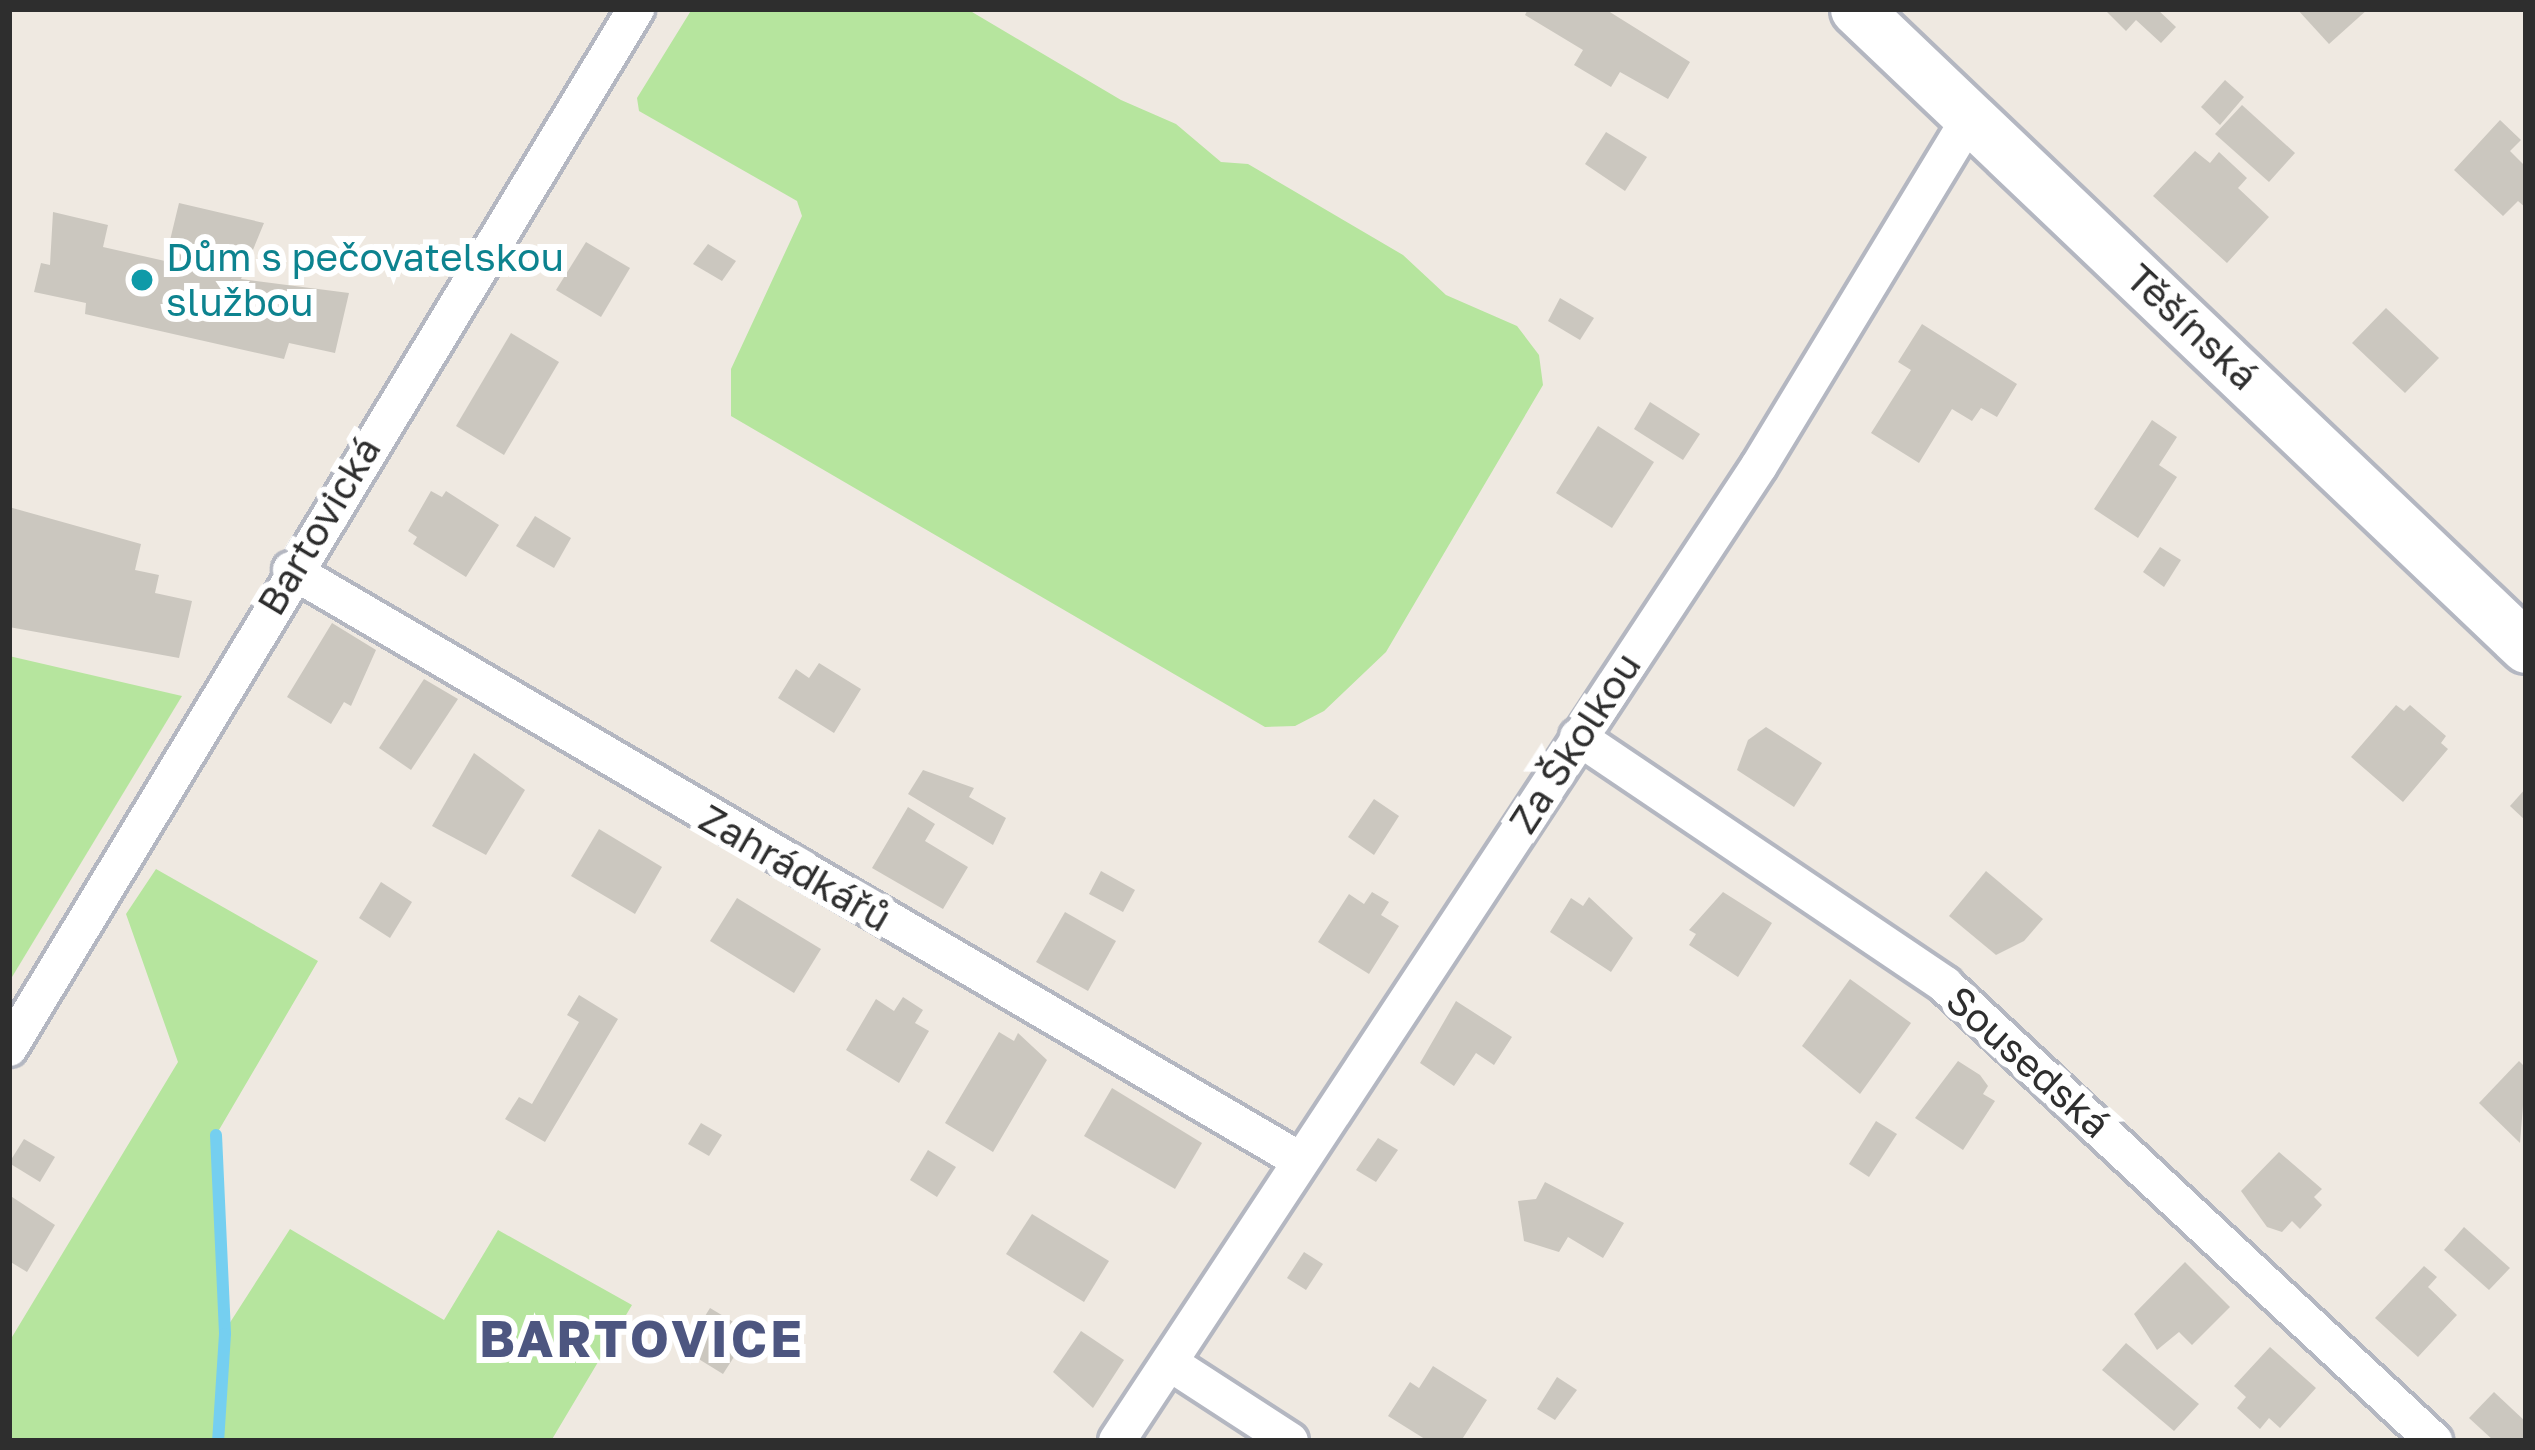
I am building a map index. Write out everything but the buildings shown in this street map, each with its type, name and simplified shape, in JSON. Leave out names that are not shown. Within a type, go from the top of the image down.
[{"type":"main road","name":"Těšínská","points":[[1863,12],[2526,647]]},
{"type":"street","name":"Bartovická","points":[[9,1048],[291,570],[636,9]]},
{"type":"street","name":"Za Školkou","points":[[1117,1441],[1759,466],[1970,117]]},
{"type":"street","name":"Zahrádkářů","points":[[291,570],[1300,1161]]},
{"type":"street","name":"Sousedská","points":[[1578,737],[1945,986],[2434,1441]]},
{"type":"street","points":[[1170,1364],[1290,1441]]},
{"type":"green space","points":[[692,9],[967,9],[1121,100],[1176,124],[1221,162],[1248,164],[1403,255],[1446,295],[1517,326],[1539,355],[1543,385],[1386,652],[1324,711],[1295,726],[1265,727],[731,416],[731,369],[802,216],[797,201],[639,111],[637,98]]},
{"type":"green space","points":[[9,656],[182,696],[9,982]]},
{"type":"green space","points":[[156,869],[318,961],[216,1135],[222,1335],[290,1229],[444,1320],[498,1230],[632,1305],[551,1441],[9,1441],[9,1342],[178,1062],[126,914]]},
{"type":"waterway","points":[[216,1135],[225,1334],[218,1441]]},
{"type":"place","name":"Dům s pečovatelskou službou","points":[[142,280]]},
{"type":"district","name":"BARTOVICE","points":[[642,1338]]}]
